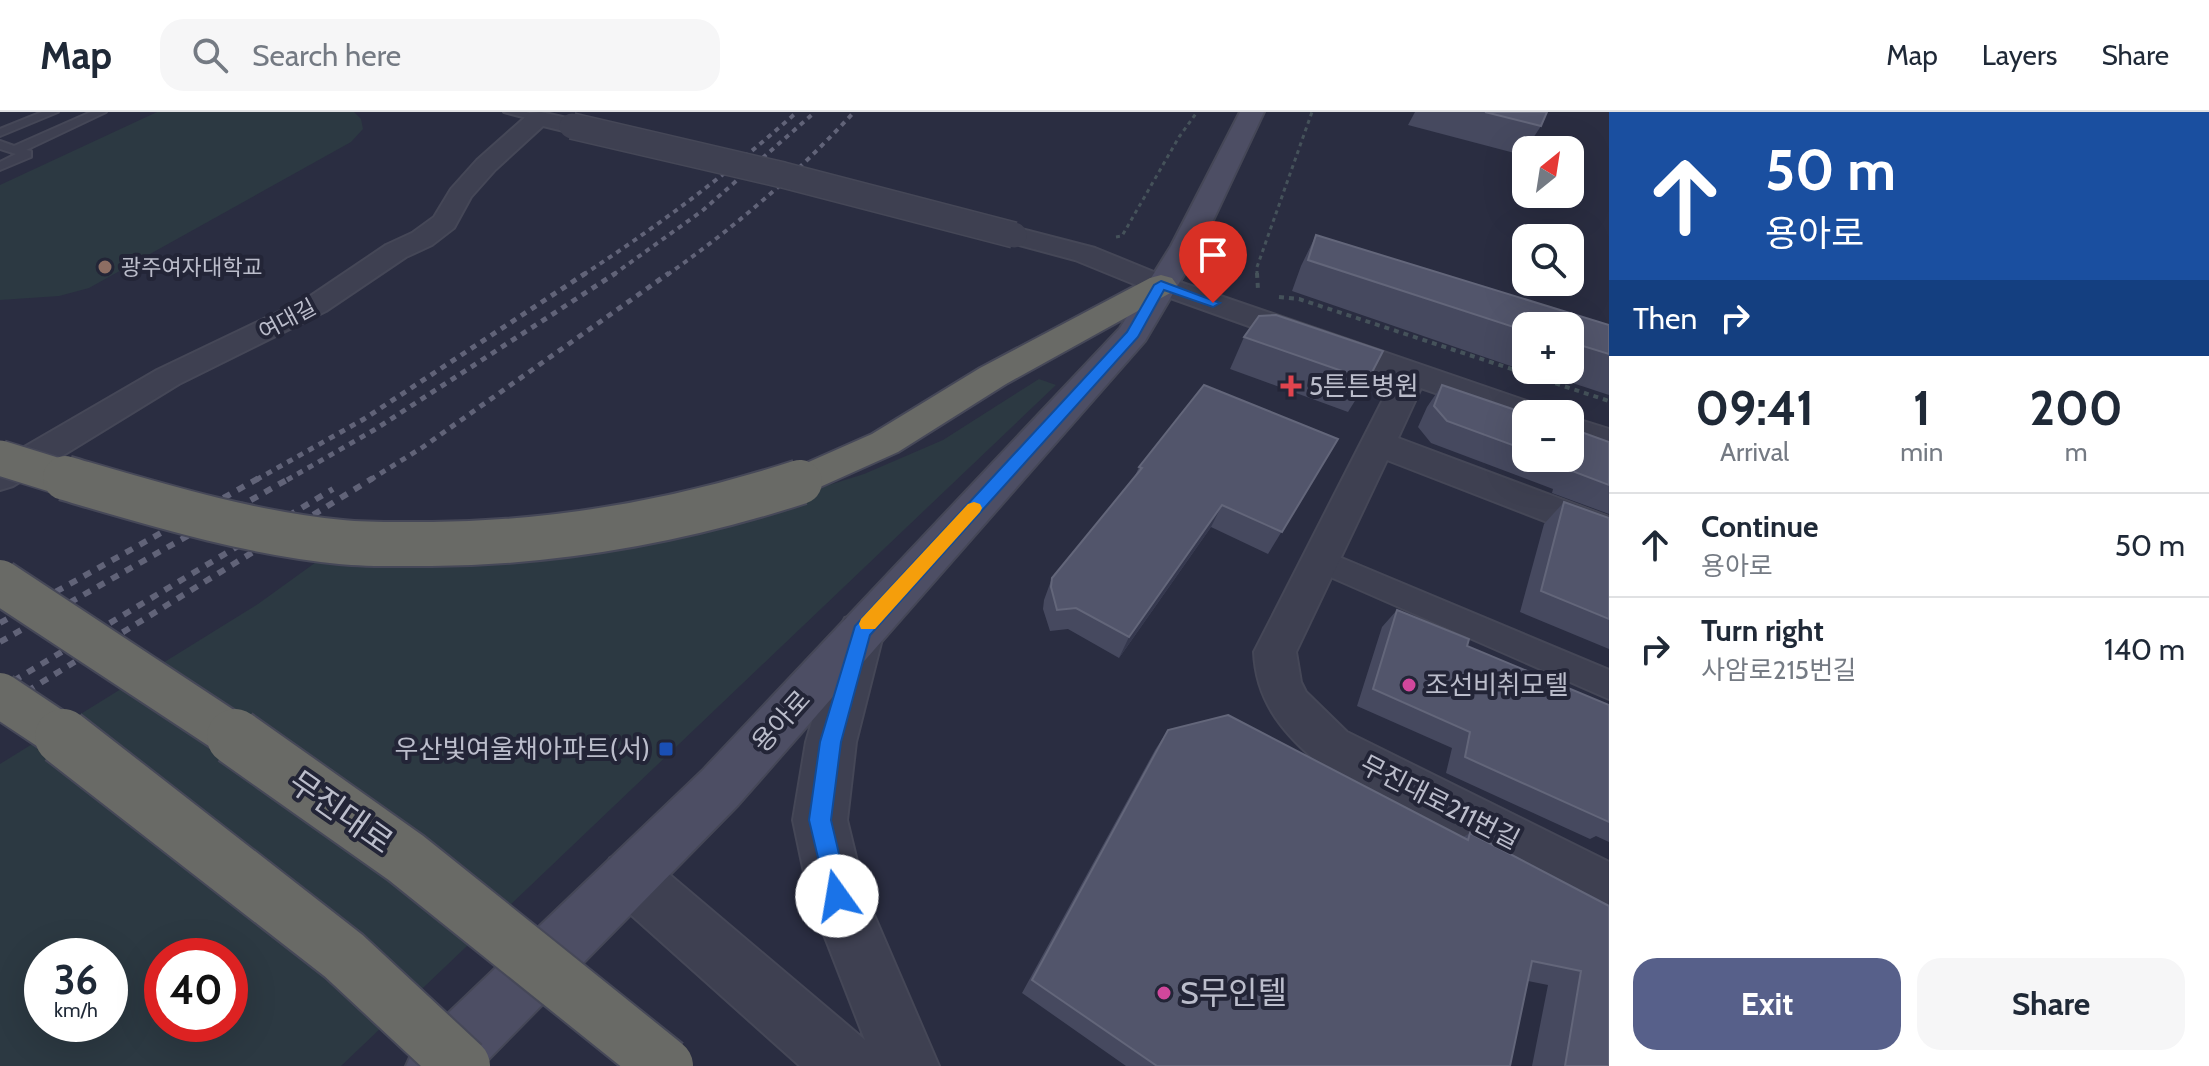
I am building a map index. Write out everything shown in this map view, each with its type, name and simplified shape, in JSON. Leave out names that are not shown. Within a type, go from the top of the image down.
[{"type":"highway","points":[[0,458],[184,513],[332,541],[472,545],[648,525],[734,505],[800,482],[885,443],[993,376],[1161,285]]},
{"type":"highway","name":"무진대로","points":[[0,582],[220,726],[406,858],[665,1066]]},
{"type":"highway","points":[[0,695],[72,743],[344,956],[462,1066]]},
{"type":"main road","name":"용아로","points":[[438,1066],[720,788],[1133,334],[1186,246],[1252,112]]},
{"type":"street","points":[[548,118],[811,181],[1085,254],[1161,285],[1512,408]]},
{"type":"street","name":"여대길","points":[[0,477],[168,377],[316,305],[396,251],[422,239],[445,222],[460,194],[486,165],[548,118]]},
{"type":"street","points":[[1412,373],[1320,560],[1609,685]]},
{"type":"street","points":[[1584,433],[1609,442]]},
{"type":"street","points":[[1378,443],[1609,532]]},
{"type":"street","name":"무진대로211번길","points":[[1320,560],[1275,652],[1275,674],[1284,699],[1304,724],[1331,746],[1609,889]]},
{"type":"street","points":[[861,631],[831,742],[820,820],[837,896],[907,1066]]},
{"type":"street","points":[[630,877],[847,1066]]},
{"type":"lane","points":[[0,133],[52,112]]},
{"type":"lane","points":[[15,150],[100,112]]},
{"type":"lane","points":[[0,145],[27,154],[0,166]]},
{"type":"path","points":[[1113,238],[1122,236],[1179,137],[1197,112]]},
{"type":"path","points":[[1265,296],[1257,289],[1257,267],[1312,112]]},
{"type":"path","points":[[1299,299],[1609,401]]},
{"type":"shaded area","points":[[157,112],[354,112],[361,119],[363,129],[351,142],[89,288],[59,296],[0,300],[0,185]]},
{"type":"shaded area","points":[[1039,379],[1056,385],[341,1066],[0,1066],[0,764],[258,604],[348,539],[762,506],[864,474],[943,440]]},
{"type":"building","points":[[1485,112],[1547,112],[1541,126]]},
{"type":"building","points":[[1316,235],[1567,312],[1512,312],[1512,326],[1308,260]]},
{"type":"building","points":[[1276,315],[1383,351],[1368,380],[1244,337],[1259,316]]},
{"type":"building","points":[[1584,317],[1609,325],[1609,354],[1584,346]]},
{"type":"building","points":[[1204,385],[1338,439],[1282,532],[1222,505],[1129,637],[1076,608],[1057,610],[1052,578],[1142,468],[1139,467]]},
{"type":"building","points":[[1442,385],[1512,409],[1512,445],[1447,421],[1434,406]]},
{"type":"building","points":[[1584,433],[1609,442],[1609,485],[1575,472],[1584,472]]},
{"type":"building","points":[[1564,502],[1609,518],[1609,619],[1541,591]]},
{"type":"building","points":[[1397,610],[1469,639],[1467,646],[1609,705],[1609,822],[1465,757],[1470,732],[1373,689]]},
{"type":"building","points":[[1228,715],[1468,840],[1470,833],[1609,906],[1609,1066],[1565,1066],[1581,971],[1532,961],[1510,1066],[1157,1066],[1032,980],[1168,730]]},
{"type":"railway","points":[[586,273],[693,198],[797,112]]},
{"type":"railway","points":[[614,274],[702,211],[815,112]]},
{"type":"railway","points":[[667,275],[765,199],[854,112]]},
{"type":"railway","points":[[256,480],[364,419],[586,273]]},
{"type":"railway","points":[[370,480],[423,447],[669,273]]},
{"type":"railway","points":[[287,480],[374,430],[614,274]]},
{"type":"railway","points":[[0,623],[259,478]]},
{"type":"railway","points":[[0,642],[290,478]]},
{"type":"railway","points":[[0,708],[373,478]]},
{"type":"railway","points":[[0,689],[333,489]]},
{"type":"slow traffic","points":[[868,624],[974,508]]},
{"type":"place","name":"광주여자대학교","points":[[105,267]]},
{"type":"place","name":"5튼튼병원","points":[[1291,386]]},
{"type":"place","name":"조선비취모텔","points":[[1409,685]]},
{"type":"place","name":"우산빛여울채아파트(서)","points":[[666,749]]},
{"type":"place","name":"S무인텔","points":[[1164,993]]},
{"type":"route","points":[[837,896],[820,820],[831,742],[861,631],[1133,334],[1161,285],[1213,303]]}]
